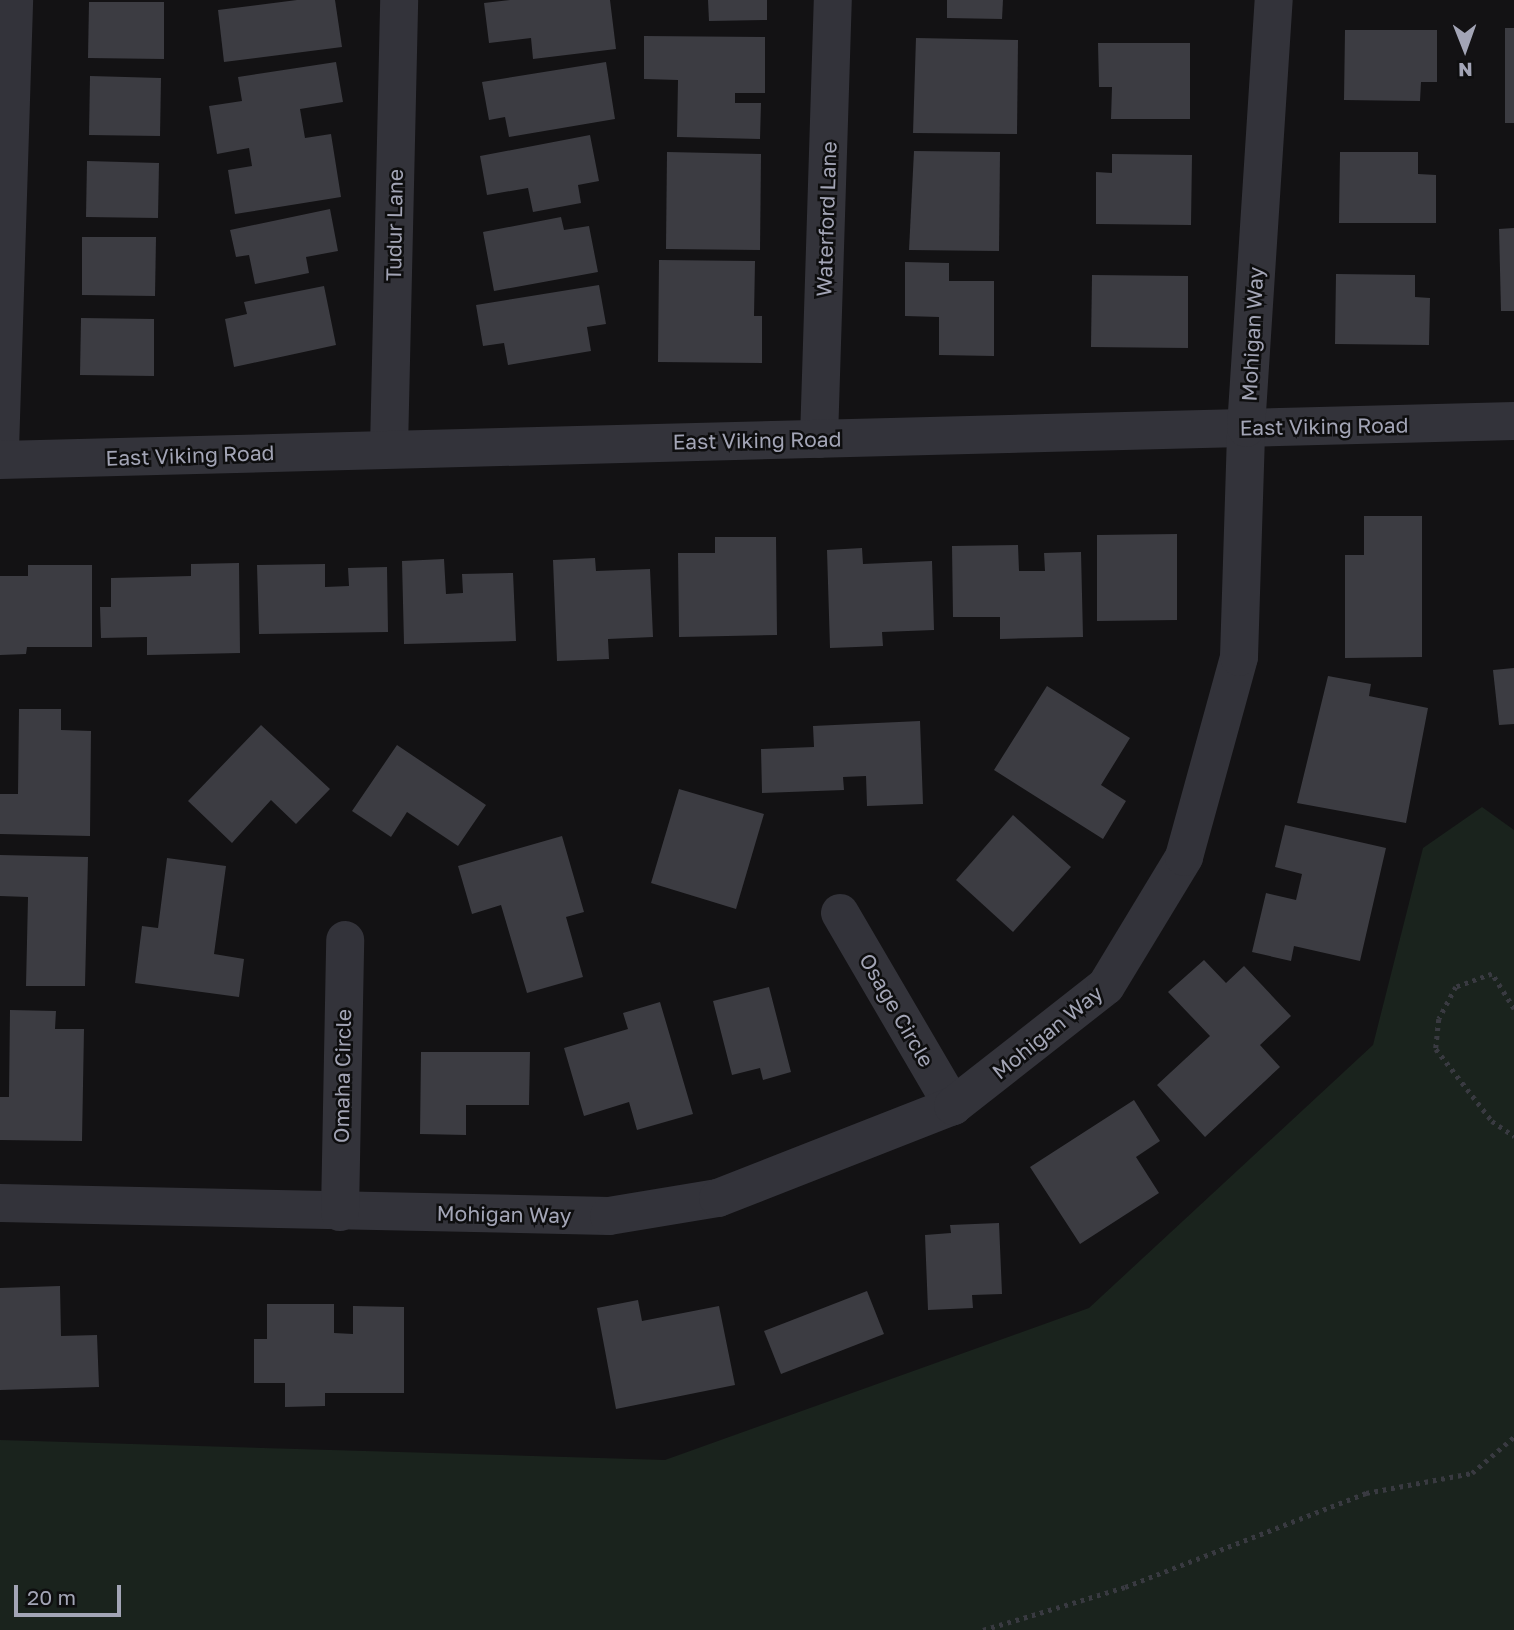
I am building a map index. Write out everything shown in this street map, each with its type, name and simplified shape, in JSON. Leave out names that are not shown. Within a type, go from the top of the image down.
[{"type":"street","points":[[0,450],[14,0]]},
{"type":"street","name":"Tudur Lane","points":[[389,449],[399,0]]},
{"type":"street","name":"Waterford Lane","points":[[819,439],[833,0]]},
{"type":"street","name":"Mohigan Way","points":[[0,1203],[609,1216],[718,1198],[953,1107],[1106,986],[1184,857],[1239,657],[1246,428],[1274,0]]},
{"type":"street","name":"East Viking Road","points":[[0,460],[1514,421]]},
{"type":"street","name":"Osage Circle","points":[[840,913],[953,1107]]},
{"type":"street","name":"Omaha Circle","points":[[340,1212],[345,940]]},
{"type":"path","points":[[1514,1009],[1492,974],[1456,987],[1438,1018],[1436,1049],[1492,1121],[1514,1136]]},
{"type":"path","points":[[983,1630],[1125,1587],[1366,1493],[1472,1473],[1514,1437]]},
{"type":"shaded area","points":[[1482,807],[1514,830],[1514,1630],[0,1630],[0,1440],[665,1460],[1089,1308],[1373,1045],[1423,848]]},
{"type":"building","points":[[297,0],[335,0],[342,47],[224,62],[218,10]]},
{"type":"building","points":[[510,0],[610,0],[616,49],[533,59],[531,38],[489,43],[484,3]]},
{"type":"building","points":[[708,0],[767,0],[767,20],[709,21]]},
{"type":"building","points":[[947,0],[1003,0],[1002,19],[947,18]]},
{"type":"building","points":[[89,2],[164,2],[164,59],[88,58]]},
{"type":"building","points":[[1505,28],[1514,28],[1514,123],[1505,123]]},
{"type":"building","points":[[1345,30],[1437,30],[1437,82],[1421,82],[1420,101],[1344,100]]},
{"type":"building","points":[[644,36],[765,37],[765,93],[735,93],[735,103],[761,103],[760,139],[677,137],[678,80],[644,79]]},
{"type":"building","points":[[916,38],[1018,40],[1017,134],[913,133]]},
{"type":"building","points":[[1098,43],[1190,43],[1190,119],[1111,119],[1112,87],[1099,87]]},
{"type":"building","points":[[336,62],[343,102],[300,109],[305,138],[331,134],[341,197],[235,214],[228,170],[252,166],[249,148],[217,154],[209,106],[242,101],[238,77]]},
{"type":"building","points":[[606,62],[615,119],[509,137],[505,117],[489,120],[482,82]]},
{"type":"building","points":[[90,76],[161,78],[160,136],[89,135]]},
{"type":"building","points":[[590,135],[599,181],[578,185],[581,203],[533,212],[528,188],[487,195],[480,156]]},
{"type":"building","points":[[914,151],[1000,152],[999,251],[909,250]]},
{"type":"building","points":[[667,152],[761,154],[760,250],[666,249]]},
{"type":"building","points":[[1340,152],[1418,152],[1418,174],[1436,175],[1436,223],[1339,223]]},
{"type":"building","points":[[1112,154],[1192,155],[1191,225],[1096,224],[1096,172],[1112,173]]},
{"type":"building","points":[[87,161],[159,163],[158,218],[86,217]]},
{"type":"building","points":[[330,209],[338,251],[306,257],[309,273],[255,284],[249,255],[236,257],[230,230]]},
{"type":"building","points":[[561,217],[564,230],[589,226],[598,272],[494,291],[483,232]]},
{"type":"building","points":[[1514,228],[1514,311],[1501,311],[1499,229]]},
{"type":"building","points":[[82,237],[156,237],[155,296],[82,295]]},
{"type":"building","points":[[659,260],[755,261],[754,316],[762,316],[762,363],[658,362]]},
{"type":"building","points":[[905,262],[949,263],[949,281],[994,281],[994,356],[939,355],[939,317],[905,316]]},
{"type":"building","points":[[1336,274],[1415,275],[1415,297],[1430,298],[1429,345],[1335,344]]},
{"type":"building","points":[[1092,275],[1188,276],[1188,348],[1091,347]]},
{"type":"building","points":[[599,285],[606,324],[587,327],[591,351],[508,365],[504,343],[483,346],[476,305]]},
{"type":"building","points":[[324,286],[336,345],[234,367],[225,319],[247,314],[244,302]]},
{"type":"building","points":[[81,318],[154,319],[154,376],[80,375]]},
{"type":"building","points":[[1364,516],[1422,516],[1422,657],[1345,658],[1345,555],[1364,555]]},
{"type":"building","points":[[1177,534],[1177,620],[1097,621],[1097,535]]},
{"type":"building","points":[[715,537],[776,537],[777,635],[679,637],[678,553],[715,553]]},
{"type":"building","points":[[1018,545],[1019,571],[1045,571],[1044,553],[1081,552],[1083,637],[1000,639],[1000,617],[953,617],[952,546]]},
{"type":"building","points":[[862,548],[863,564],[932,561],[934,630],[882,632],[883,646],[830,648],[827,550]]},
{"type":"building","points":[[595,558],[596,571],[650,569],[653,637],[608,639],[609,659],[557,661],[553,560]]},
{"type":"building","points":[[444,559],[446,594],[463,593],[462,574],[513,573],[516,641],[404,644],[402,561]]},
{"type":"building","points":[[239,563],[240,653],[147,655],[147,637],[101,638],[100,607],[111,607],[111,578],[191,576],[191,564]]},
{"type":"building","points":[[325,564],[325,587],[349,586],[348,568],[387,567],[388,632],[259,634],[257,565]]},
{"type":"building","points":[[28,565],[92,565],[92,647],[27,647],[26,654],[0,655],[0,576],[28,576]]},
{"type":"building","points":[[1514,668],[1514,724],[1499,725],[1493,670]]},
{"type":"building","points":[[1328,676],[1371,684],[1369,696],[1428,708],[1406,823],[1297,803]]},
{"type":"building","points":[[1047,686],[1130,738],[1101,785],[1126,801],[1103,839],[994,770]]},
{"type":"building","points":[[19,709],[61,709],[61,730],[91,731],[90,836],[0,834],[0,794],[18,794]]},
{"type":"building","points":[[920,721],[923,804],[867,806],[866,776],[843,777],[844,790],[762,793],[761,749],[814,747],[813,726]]},
{"type":"building","points":[[261,725],[330,789],[296,824],[271,800],[232,843],[188,801]]},
{"type":"building","points":[[397,745],[486,805],[458,846],[407,812],[391,837],[352,811]]},
{"type":"building","points":[[679,789],[764,814],[736,909],[651,883]]},
{"type":"building","points":[[1013,815],[1071,867],[1013,932],[956,880]]},
{"type":"building","points":[[1285,825],[1386,848],[1360,961],[1294,946],[1291,961],[1252,952],[1266,893],[1296,900],[1302,874],[1275,867]]},
{"type":"building","points":[[562,836],[584,912],[566,917],[583,977],[527,993],[501,905],[472,914],[458,866]]},
{"type":"building","points":[[0,855],[88,857],[85,986],[26,986],[28,897],[0,896]]},
{"type":"building","points":[[167,858],[226,866],[214,954],[244,959],[239,997],[135,983],[142,926],[158,928]]},
{"type":"building","points":[[1204,960],[1226,983],[1244,966],[1291,1016],[1260,1045],[1280,1067],[1205,1137],[1157,1085],[1210,1036],[1168,992]]},
{"type":"building","points":[[769,987],[791,1072],[763,1080],[760,1068],[732,1075],[713,1001]]},
{"type":"building","points":[[660,1002],[693,1114],[637,1130],[629,1102],[584,1116],[564,1048],[628,1029],[623,1013]]},
{"type":"building","points":[[10,1010],[56,1011],[55,1029],[84,1029],[82,1141],[0,1140],[0,1097],[9,1097]]},
{"type":"building","points":[[421,1052],[530,1052],[529,1105],[466,1105],[466,1135],[420,1134]]},
{"type":"building","points":[[1134,1100],[1160,1141],[1136,1157],[1159,1193],[1080,1244],[1030,1167]]},
{"type":"building","points":[[999,1223],[1002,1294],[972,1295],[973,1308],[928,1310],[925,1235],[951,1233],[950,1225]]},
{"type":"building","points":[[60,1286],[61,1336],[97,1335],[99,1387],[0,1390],[0,1288]]},
{"type":"building","points":[[867,1291],[884,1334],[781,1374],[764,1331]]},
{"type":"building","points":[[638,1300],[642,1321],[719,1306],[735,1385],[616,1409],[597,1308]]},
{"type":"building","points":[[267,1304],[334,1304],[334,1333],[353,1334],[353,1306],[404,1307],[404,1393],[325,1393],[325,1406],[285,1407],[285,1383],[254,1383],[254,1339],[267,1339]]}]
